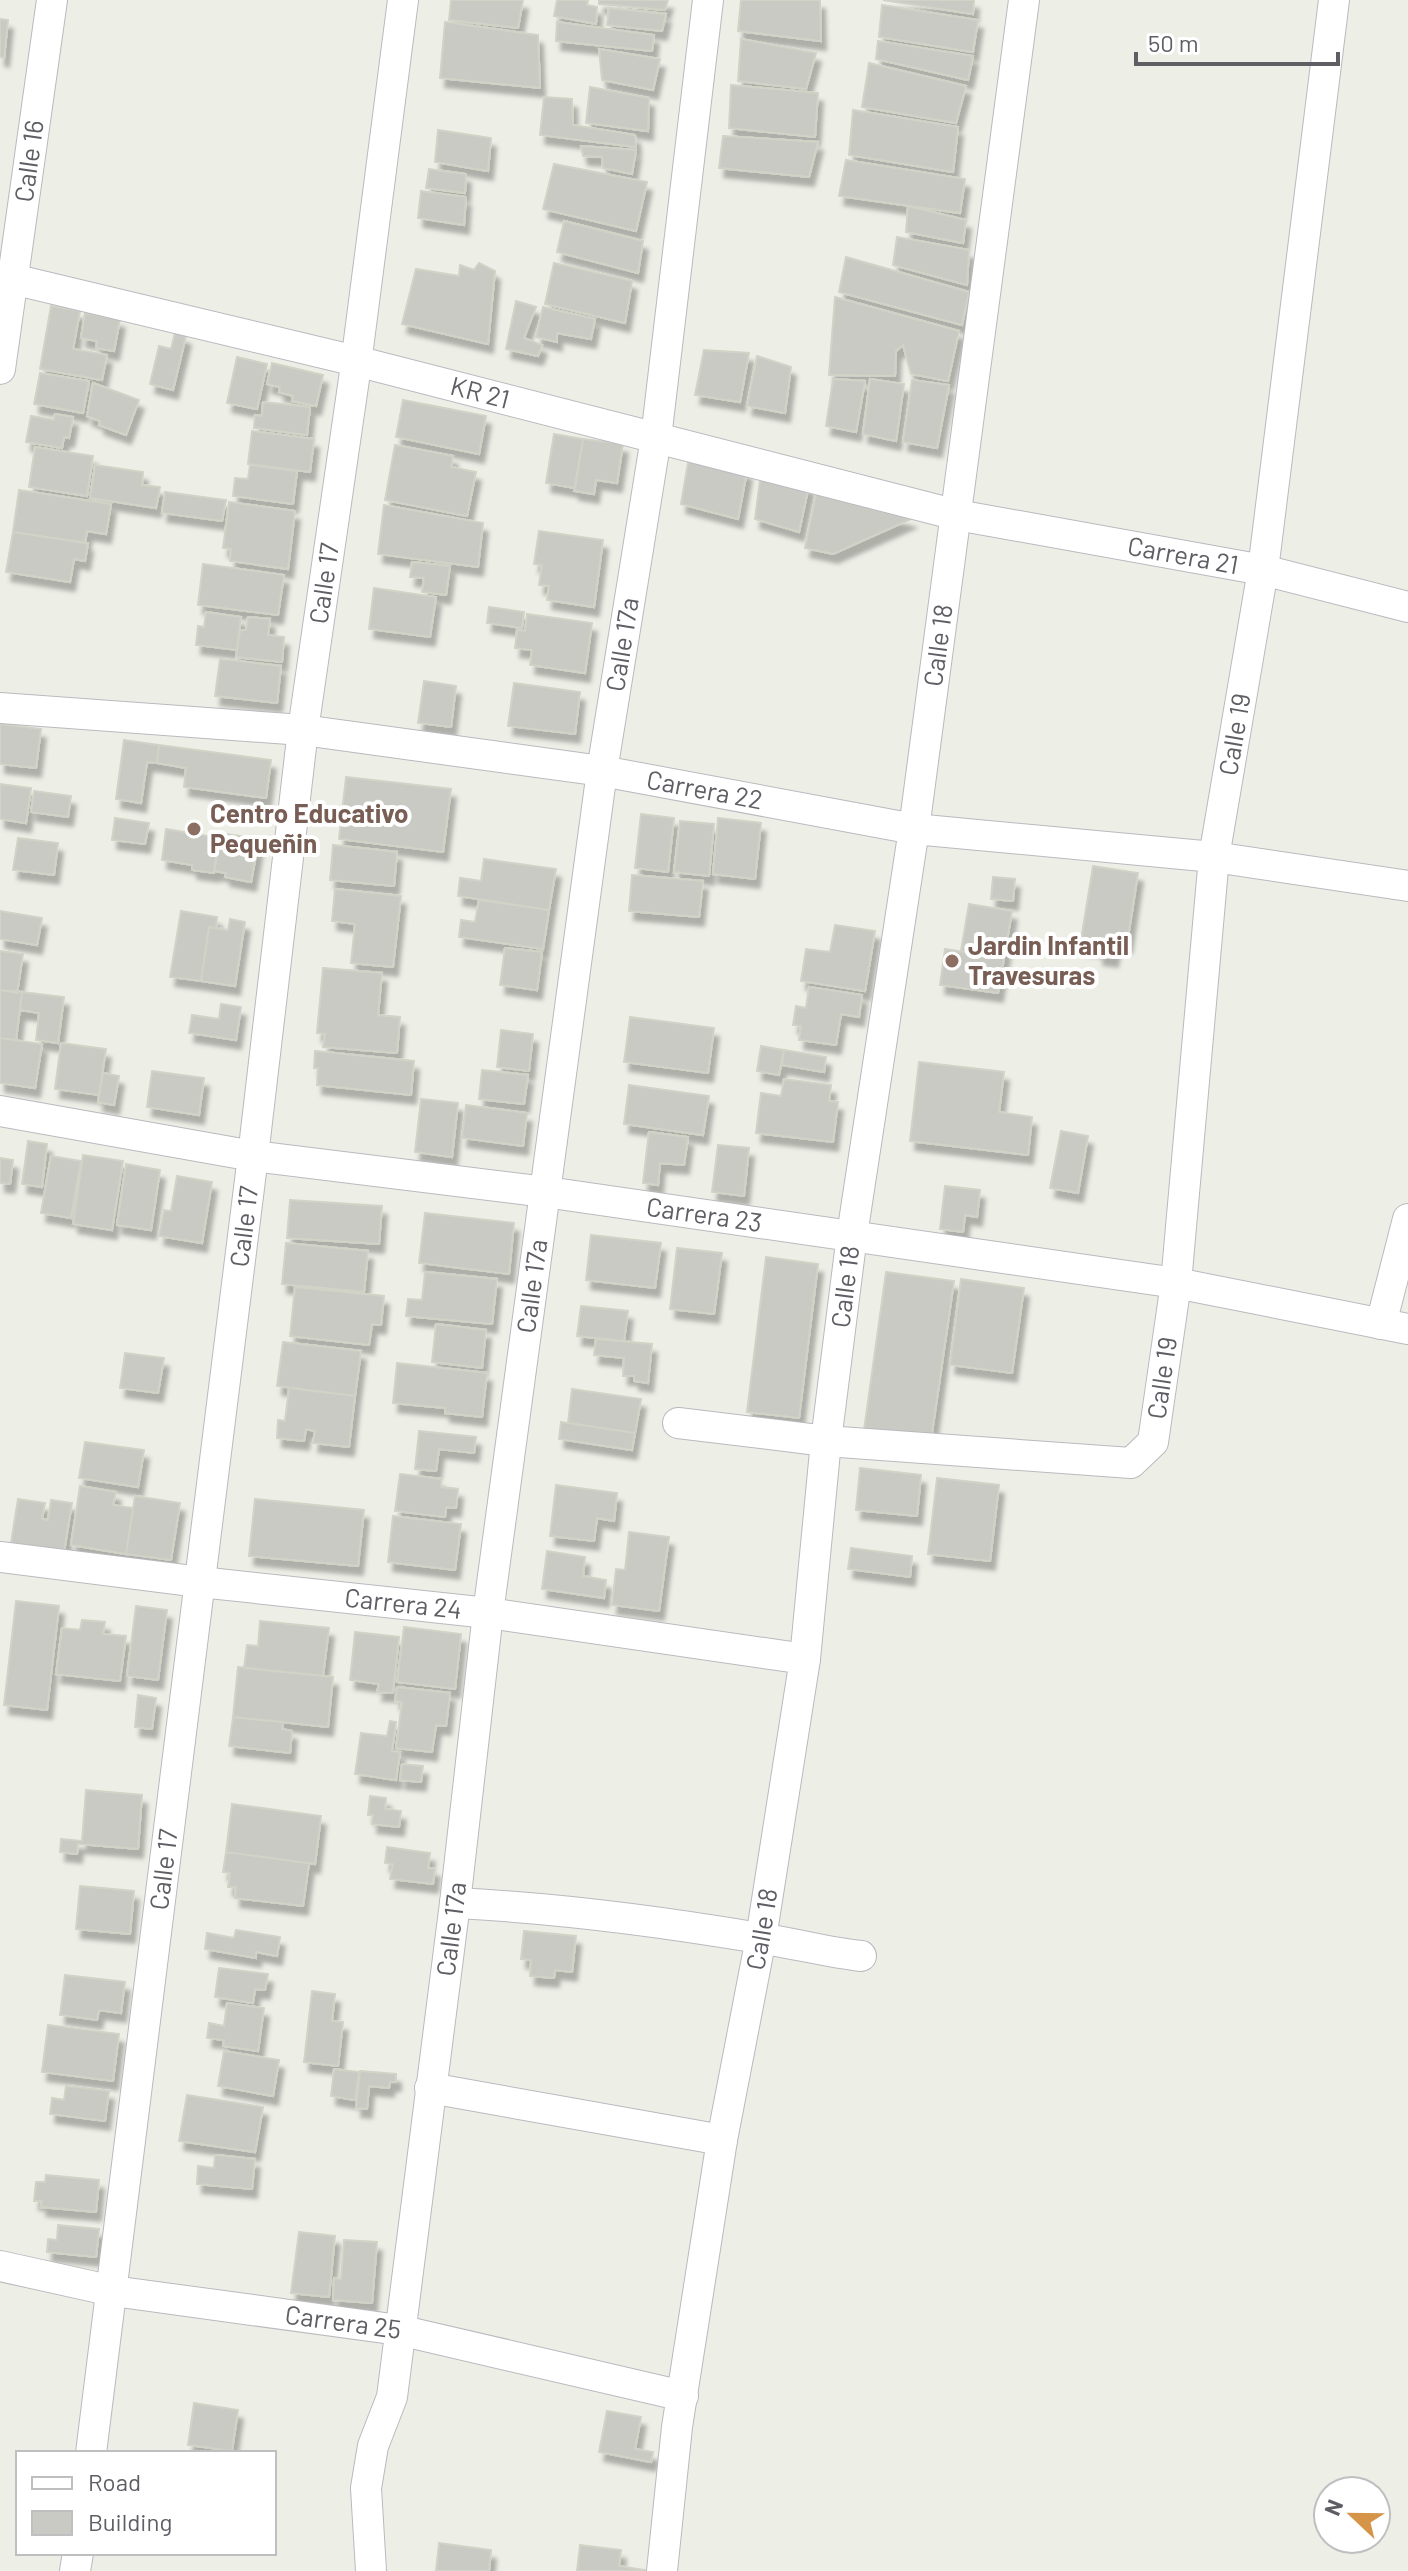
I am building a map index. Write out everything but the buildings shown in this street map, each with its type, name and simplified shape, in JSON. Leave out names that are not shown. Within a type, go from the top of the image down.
[{"type":"street","name":"Calle 16","points":[[0,369],[6,278],[52,0]]},
{"type":"street","name":"Calle 17","points":[[91,2451],[303,730],[356,361],[403,0]]},
{"type":"street","name":"Calle 17a","points":[[371,2571],[366,2488],[373,2446],[392,2397],[455,1903],[488,1613],[602,771],[656,438],[708,0]]},
{"type":"street","name":"Calle 18","points":[[662,2571],[677,2427],[722,2140],[761,1938],[805,1659],[826,1441],[852,1235],[914,829],[1024,0]]},
{"type":"street","name":"Calle 19","points":[[826,1441],[1131,1463],[1153,1442],[1176,1283],[1214,857],[1263,570],[1334,0]]},
{"type":"street","name":"KR 21","points":[[6,278],[356,361],[957,515]]},
{"type":"street","name":"Carrera 21","points":[[957,515],[1263,570],[1408,607]]},
{"type":"street","name":"Carrera 22","points":[[0,708],[303,730],[602,771],[914,829],[1214,857],[1408,886]]},
{"type":"street","name":"Carrera 23","points":[[0,1111],[253,1156],[546,1192],[1176,1283],[1395,1327]]},
{"type":"street","points":[[1395,1327],[1408,1219]]},
{"type":"street","points":[[678,1423],[826,1441]]},
{"type":"street","name":"Carrera 24","points":[[0,1557],[488,1613],[805,1659]]},
{"type":"street","points":[[455,1903],[604,1915],[861,1956]]},
{"type":"street","points":[[430,2088],[722,2140]]},
{"type":"street","name":"Carrera 25","points":[[0,2266],[113,2291],[399,2330],[683,2396]]},
{"type":"place","name":"Centro Educativo Pequeñin","points":[[194,829]]},
{"type":"place","name":"Jardin Infantil Travesuras","points":[[952,961]]}]
